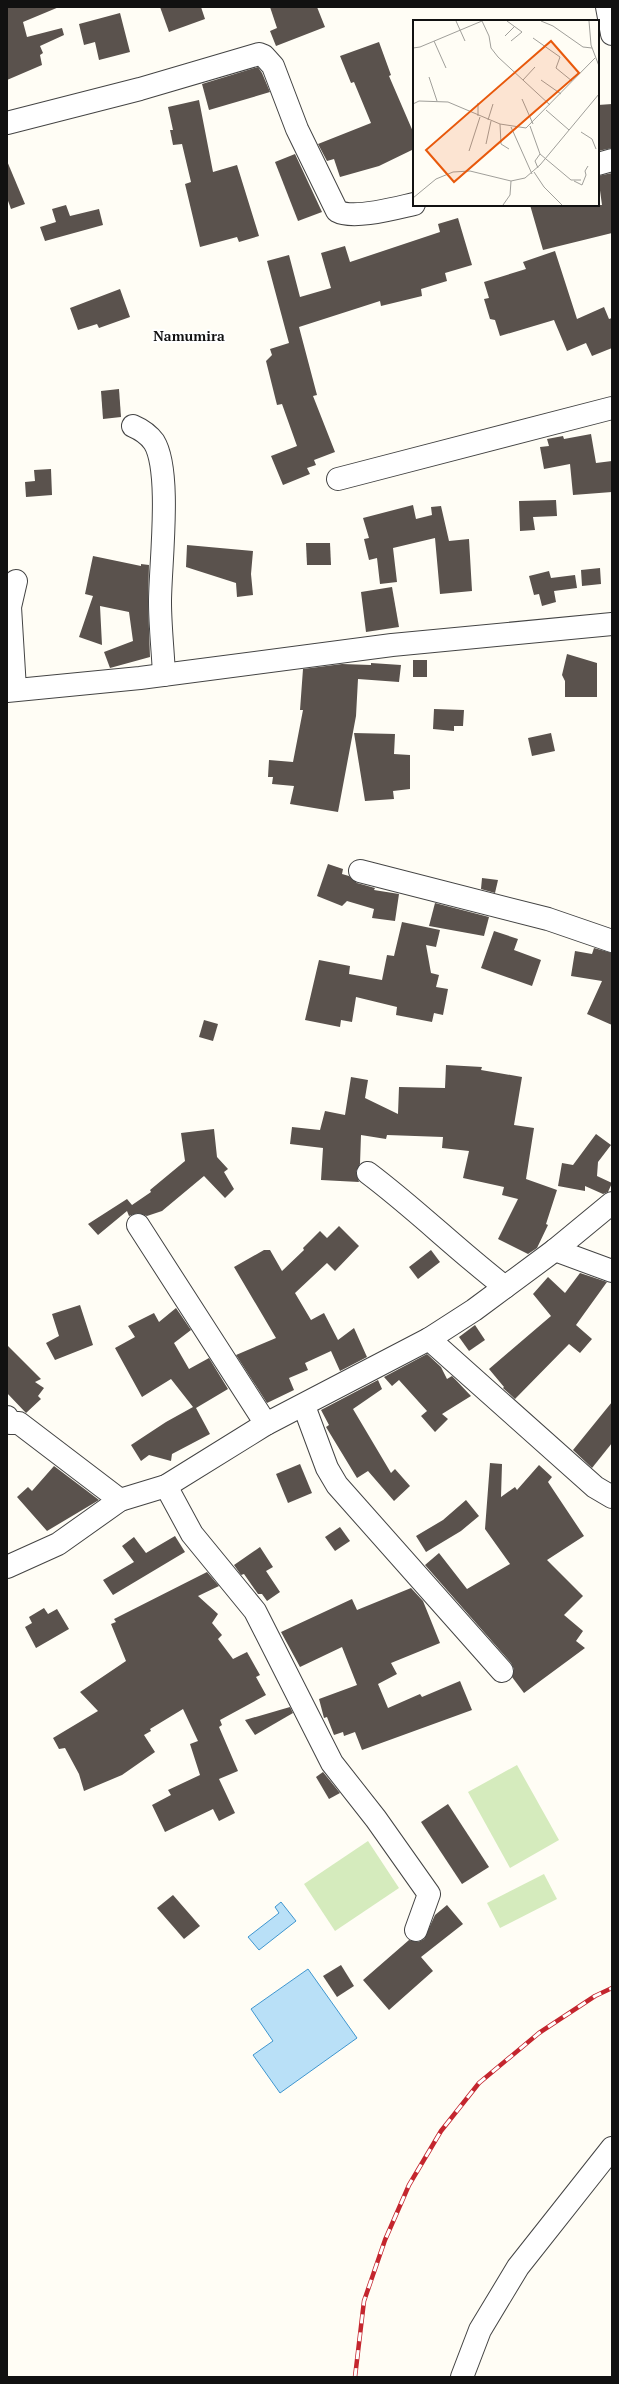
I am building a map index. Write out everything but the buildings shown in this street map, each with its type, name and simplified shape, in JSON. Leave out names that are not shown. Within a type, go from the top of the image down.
[{"type":"street","points":[[607,7],[612,34]]},
{"type":"street","points":[[7,123],[140,89],[259,54],[269,60],[273,66],[297,129],[338,211],[342,214],[371,213],[413,204]]},
{"type":"street","points":[[599,164],[612,160]]},
{"type":"street","points":[[338,479],[612,408]]},
{"type":"street","points":[[133,426],[142,430],[154,442],[161,464],[163,495],[160,602],[164,675]]},
{"type":"street","points":[[16,581],[10,607],[11,690],[164,675],[392,645],[612,624]]},
{"type":"street","points":[[360,871],[548,919],[612,941]]},
{"type":"street","points":[[368,1173],[399,1196],[467,1258],[504,1287]]},
{"type":"street","points":[[7,1567],[58,1544],[120,1500],[166,1486],[266,1424],[304,1406],[429,1339],[555,1250],[612,1203]]},
{"type":"street","points":[[138,1225],[266,1424]]},
{"type":"street","points":[[555,1250],[612,1271]]},
{"type":"street","points":[[429,1339],[595,1486],[612,1497]]},
{"type":"street","points":[[304,1406],[327,1468],[337,1485],[502,1671]]},
{"type":"street","points":[[7,1417],[10,1423],[19,1423],[120,1500]]},
{"type":"street","points":[[166,1486],[192,1534],[254,1611],[332,1764],[376,1819],[429,1894],[416,1930]]},
{"type":"street","points":[[462,2377],[480,2330],[518,2267],[612,2148]]},
{"type":"green space","points":[[517,1765],[559,1840],[510,1868],[468,1792]]},
{"type":"green space","points":[[368,1841],[399,1888],[335,1931],[304,1884]]},
{"type":"green space","points":[[544,1874],[557,1899],[500,1928],[487,1903]]},
{"type":"water","points":[[281,1902],[296,1921],[259,1950],[248,1937],[279,1913],[275,1907]]},
{"type":"water","points":[[308,1969],[357,2038],[280,2093],[253,2055],[273,2041],[251,2009]]},
{"type":"railway","points":[[355,2377],[364,2301],[385,2240],[409,2185],[441,2131],[479,2083],[539,2033],[595,1996],[612,1988]]},
{"type":"district","name":"Namumira","points":[[189,336]]}]
